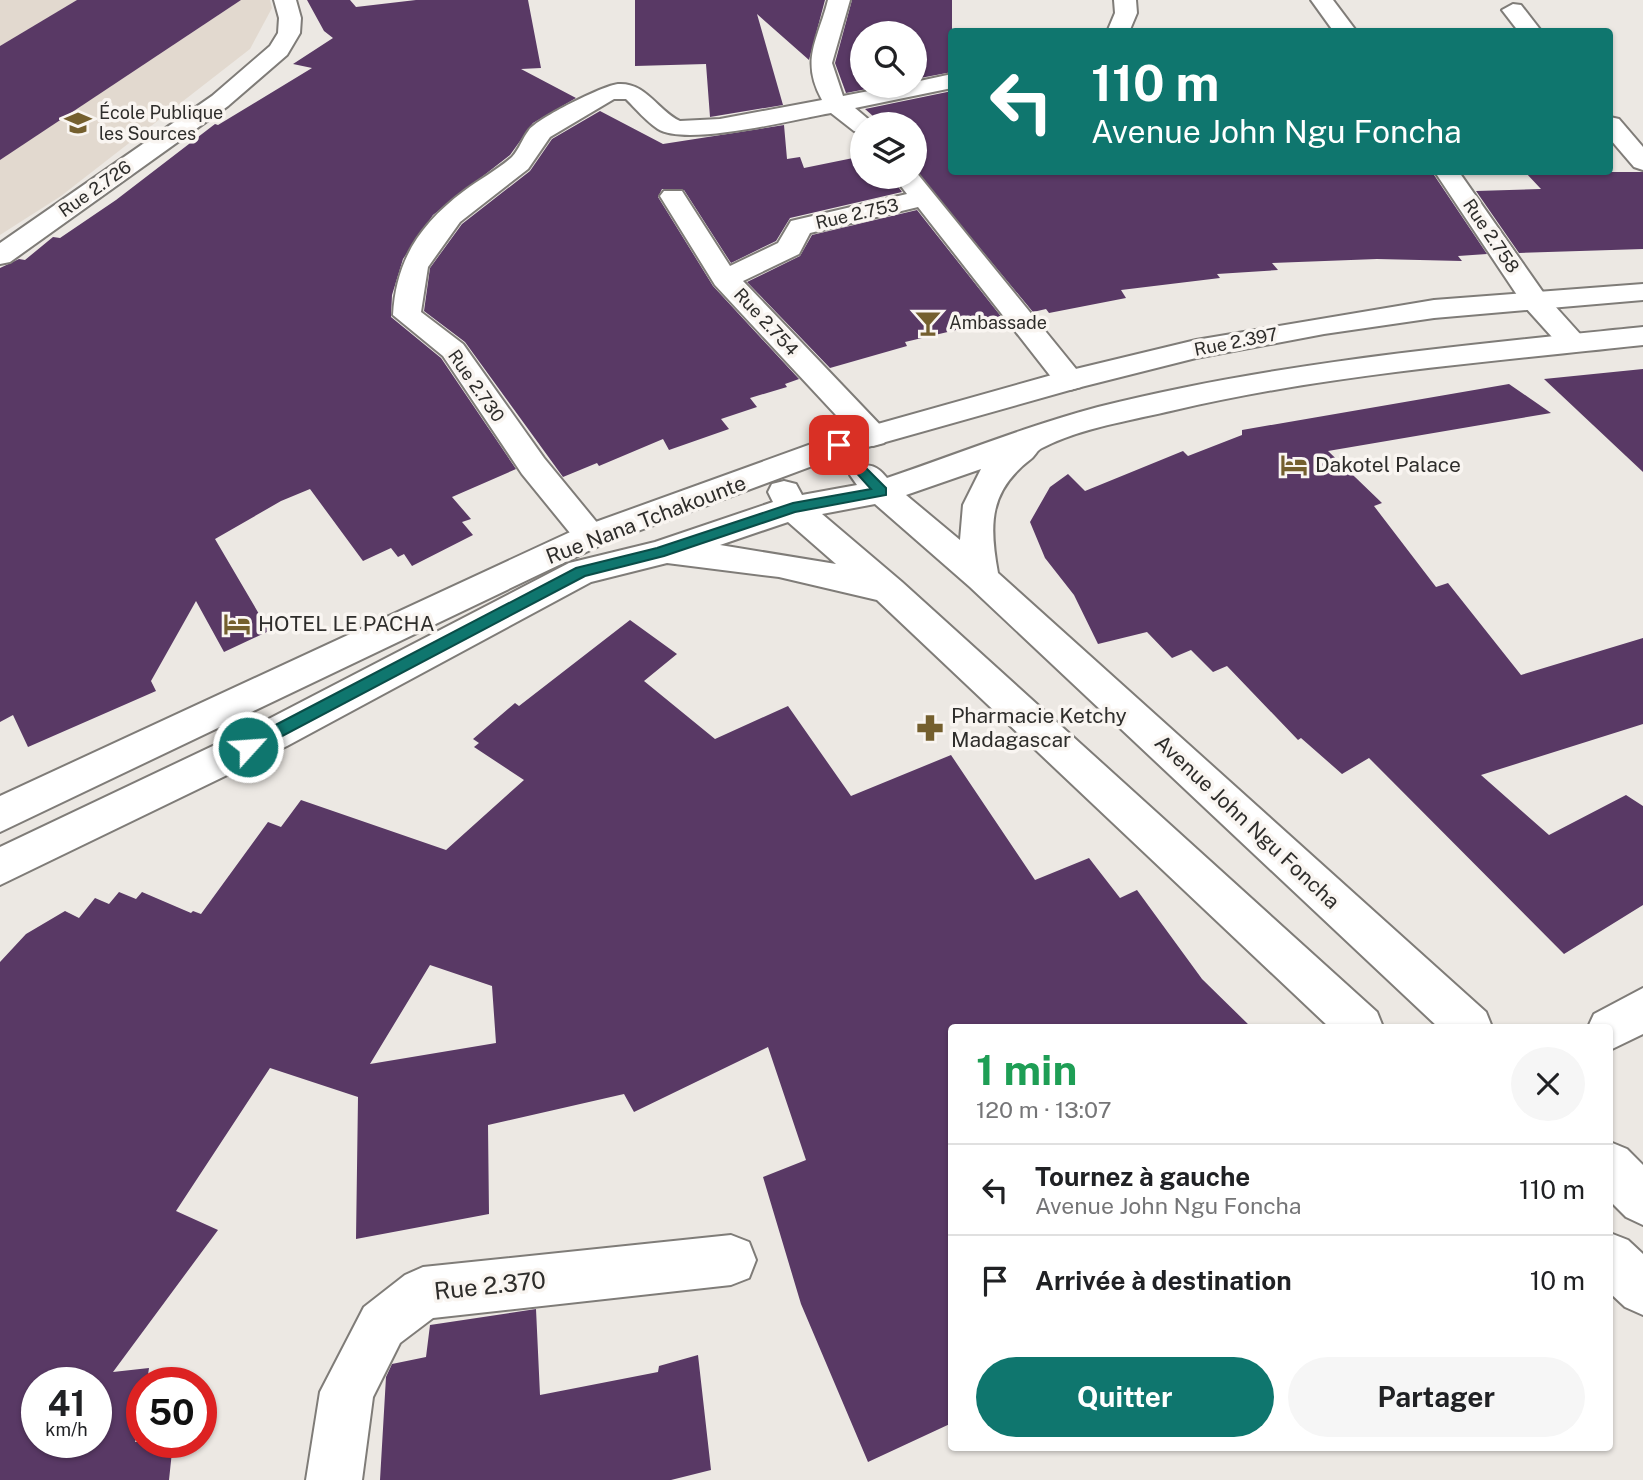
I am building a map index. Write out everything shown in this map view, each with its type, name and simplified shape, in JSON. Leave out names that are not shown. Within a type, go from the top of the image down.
[{"type":"main road","name":"Rue 2.726","points":[[0,256],[220,101],[279,50],[289,33],[290,18],[285,0]]},
{"type":"main road","points":[[839,0],[835,21],[819,58],[819,72],[835,105],[850,116]]},
{"type":"main road","points":[[1120,28],[1126,13],[1125,0]]},
{"type":"main road","points":[[1322,0],[1343,28]]},
{"type":"main road","points":[[1513,10],[1528,28]]},
{"type":"main road","points":[[835,105],[948,82]]},
{"type":"main road","name":"Rue 2.730","points":[[591,536],[533,466],[453,350],[407,315],[413,268],[461,206],[517,165],[538,140],[540,133],[606,94],[620,90],[634,94],[667,125],[679,128],[720,126],[835,105]]},
{"type":"main road","points":[[1613,127],[1643,162]]},
{"type":"main road","name":"Rue 2.758","points":[[1449,175],[1535,301],[1571,341]]},
{"type":"main road","name":"Rue 2.753","points":[[725,279],[789,248],[800,228],[913,189]]},
{"type":"main road","points":[[917,189],[1030,335],[1070,380]]},
{"type":"main road","name":"Rue 2.754","points":[[673,196],[725,279],[856,440]]},
{"type":"main road","name":"Rue 2.397","points":[[856,440],[1196,348],[1434,309],[1643,292]]},
{"type":"main road","points":[[881,492],[1100,417],[1236,386],[1375,364],[1571,341],[1643,336]]},
{"type":"main road","points":[[982,578],[974,540],[982,496],[991,477],[1005,460],[1040,438]]},
{"type":"main road","name":"Rue Nana Tchakounte","points":[[0,816],[591,536],[856,440]]},
{"type":"main road","name":"Avenue John Ngu Foncha","points":[[856,440],[881,492],[982,578],[1467,1024]]},
{"type":"main road","points":[[772,472],[793,508],[890,591],[1358,1024]]},
{"type":"main road","name":"Rue Nana Tchakounte","points":[[0,867],[273,735],[581,572],[659,553],[793,508],[881,492]]},
{"type":"main road","points":[[659,553],[720,556],[802,568],[890,591]]},
{"type":"main road","points":[[1613,1027],[1643,1009]]},
{"type":"main road","points":[[1613,1169],[1643,1200]]},
{"type":"main road","name":"Rue 2.370","points":[[334,1480],[347,1392],[382,1325],[423,1293],[731,1260]]},
{"type":"main road","points":[[1613,1261],[1643,1289]]},
{"type":"shaded area","name":"École Publique les Sources","points":[[0,0],[270,0],[272,8],[250,49],[61,196],[0,235]]},
{"type":"building","points":[[77,0],[241,0],[0,160],[0,46]]},
{"type":"building","points":[[307,0],[350,0],[356,7],[416,0],[528,0],[541,68],[521,69],[576,98],[533,123],[510,155],[433,215],[403,259],[392,295],[391,317],[441,358],[516,469],[452,497],[471,519],[462,522],[473,535],[412,566],[404,554],[398,557],[391,548],[363,561],[310,489],[281,501],[215,539],[269,631],[224,652],[196,601],[151,681],[156,691],[28,747],[13,715],[0,722],[0,268],[19,259],[25,260],[53,237],[60,238],[116,200],[215,124],[218,125],[312,68],[293,64],[333,38],[324,31]]},
{"type":"building","points":[[635,0],[825,0],[809,60],[757,14],[783,105],[710,117],[706,64],[635,66]]},
{"type":"building","points":[[852,0],[952,0],[952,28],[948,28],[948,73],[927,77],[927,21],[850,21],[850,92],[846,93],[835,63]]},
{"type":"building","points":[[948,92],[948,175],[1434,175],[1487,254],[1458,256],[1462,261],[1377,259],[1272,263],[1278,270],[1217,274],[1220,278],[1121,290],[1126,298],[1049,313],[1046,309],[1033,312],[927,184],[927,112],[868,112],[865,109]]},
{"type":"building","points":[[600,111],[663,144],[784,125],[787,159],[800,157],[804,168],[850,159],[850,189],[900,189],[902,192],[790,218],[776,241],[731,263],[684,190],[662,189],[658,197],[713,286],[799,379],[785,384],[787,387],[750,398],[757,407],[721,419],[729,429],[669,450],[663,439],[599,466],[597,463],[563,477],[465,342],[424,311],[430,268],[462,224],[530,171],[552,139]]},
{"type":"building","points":[[1613,172],[1643,172],[1643,249],[1519,253],[1476,191],[1541,189],[1528,175],[1613,175]]},
{"type":"building","points":[[917,210],[1003,319],[905,342],[907,346],[830,368],[747,282],[800,256],[812,235]]},
{"type":"building","points":[[1643,369],[1643,472],[1544,379]]},
{"type":"building","points":[[1509,384],[1551,413],[1328,451],[1382,503],[1374,506],[1436,587],[1448,583],[1521,675],[1643,638],[1643,724],[1481,775],[1549,835],[1626,795],[1643,806],[1643,905],[1564,954],[1369,758],[1342,774],[1301,738],[1298,740],[1227,666],[1213,672],[1191,650],[1172,658],[1147,632],[1098,644],[1074,595],[1045,558],[1030,522],[1050,487],[1068,474],[1085,491],[1183,451],[1188,456],[1242,435],[1242,430]]},
{"type":"building","points":[[630,620],[677,654],[644,681],[715,739],[788,706],[851,796],[951,755],[1035,880],[1089,858],[1120,898],[1137,890],[1202,979],[1248,1024],[948,1024],[948,1425],[868,1462],[801,1304],[763,1177],[806,1160],[768,1047],[634,1112],[624,1094],[488,1125],[489,1214],[356,1239],[358,1097],[270,1068],[176,1211],[218,1230],[113,1372],[126,1371],[126,1458],[171,1458],[169,1480],[0,1480],[0,962],[26,934],[65,911],[79,918],[95,898],[109,904],[119,892],[136,899],[142,892],[191,913],[193,911],[201,914],[268,822],[281,827],[301,800],[446,850],[524,780],[474,747],[479,743],[473,739],[515,703],[519,706]],"holes":[[[430,965],[492,986],[496,1043],[370,1064]]]},
{"type":"building","points":[[536,1309],[540,1395],[658,1372],[659,1366],[698,1355],[711,1470],[671,1480],[380,1480],[386,1377],[392,1364],[426,1357],[430,1325]]},
{"type":"place","name":"École Publique les Sources","points":[[78,123]]},
{"type":"place","name":"Ambassade","points":[[928,323]]},
{"type":"place","name":"Dakotel Palace","points":[[1294,465]]},
{"type":"place","name":"HOTEL LE PACHA","points":[[237,624]]},
{"type":"place","name":"Pharmacie Ketchy Madagascar","points":[[930,728]]},
{"type":"route","points":[[248,747],[581,572],[659,553],[793,508],[881,492],[839,445]]}]
